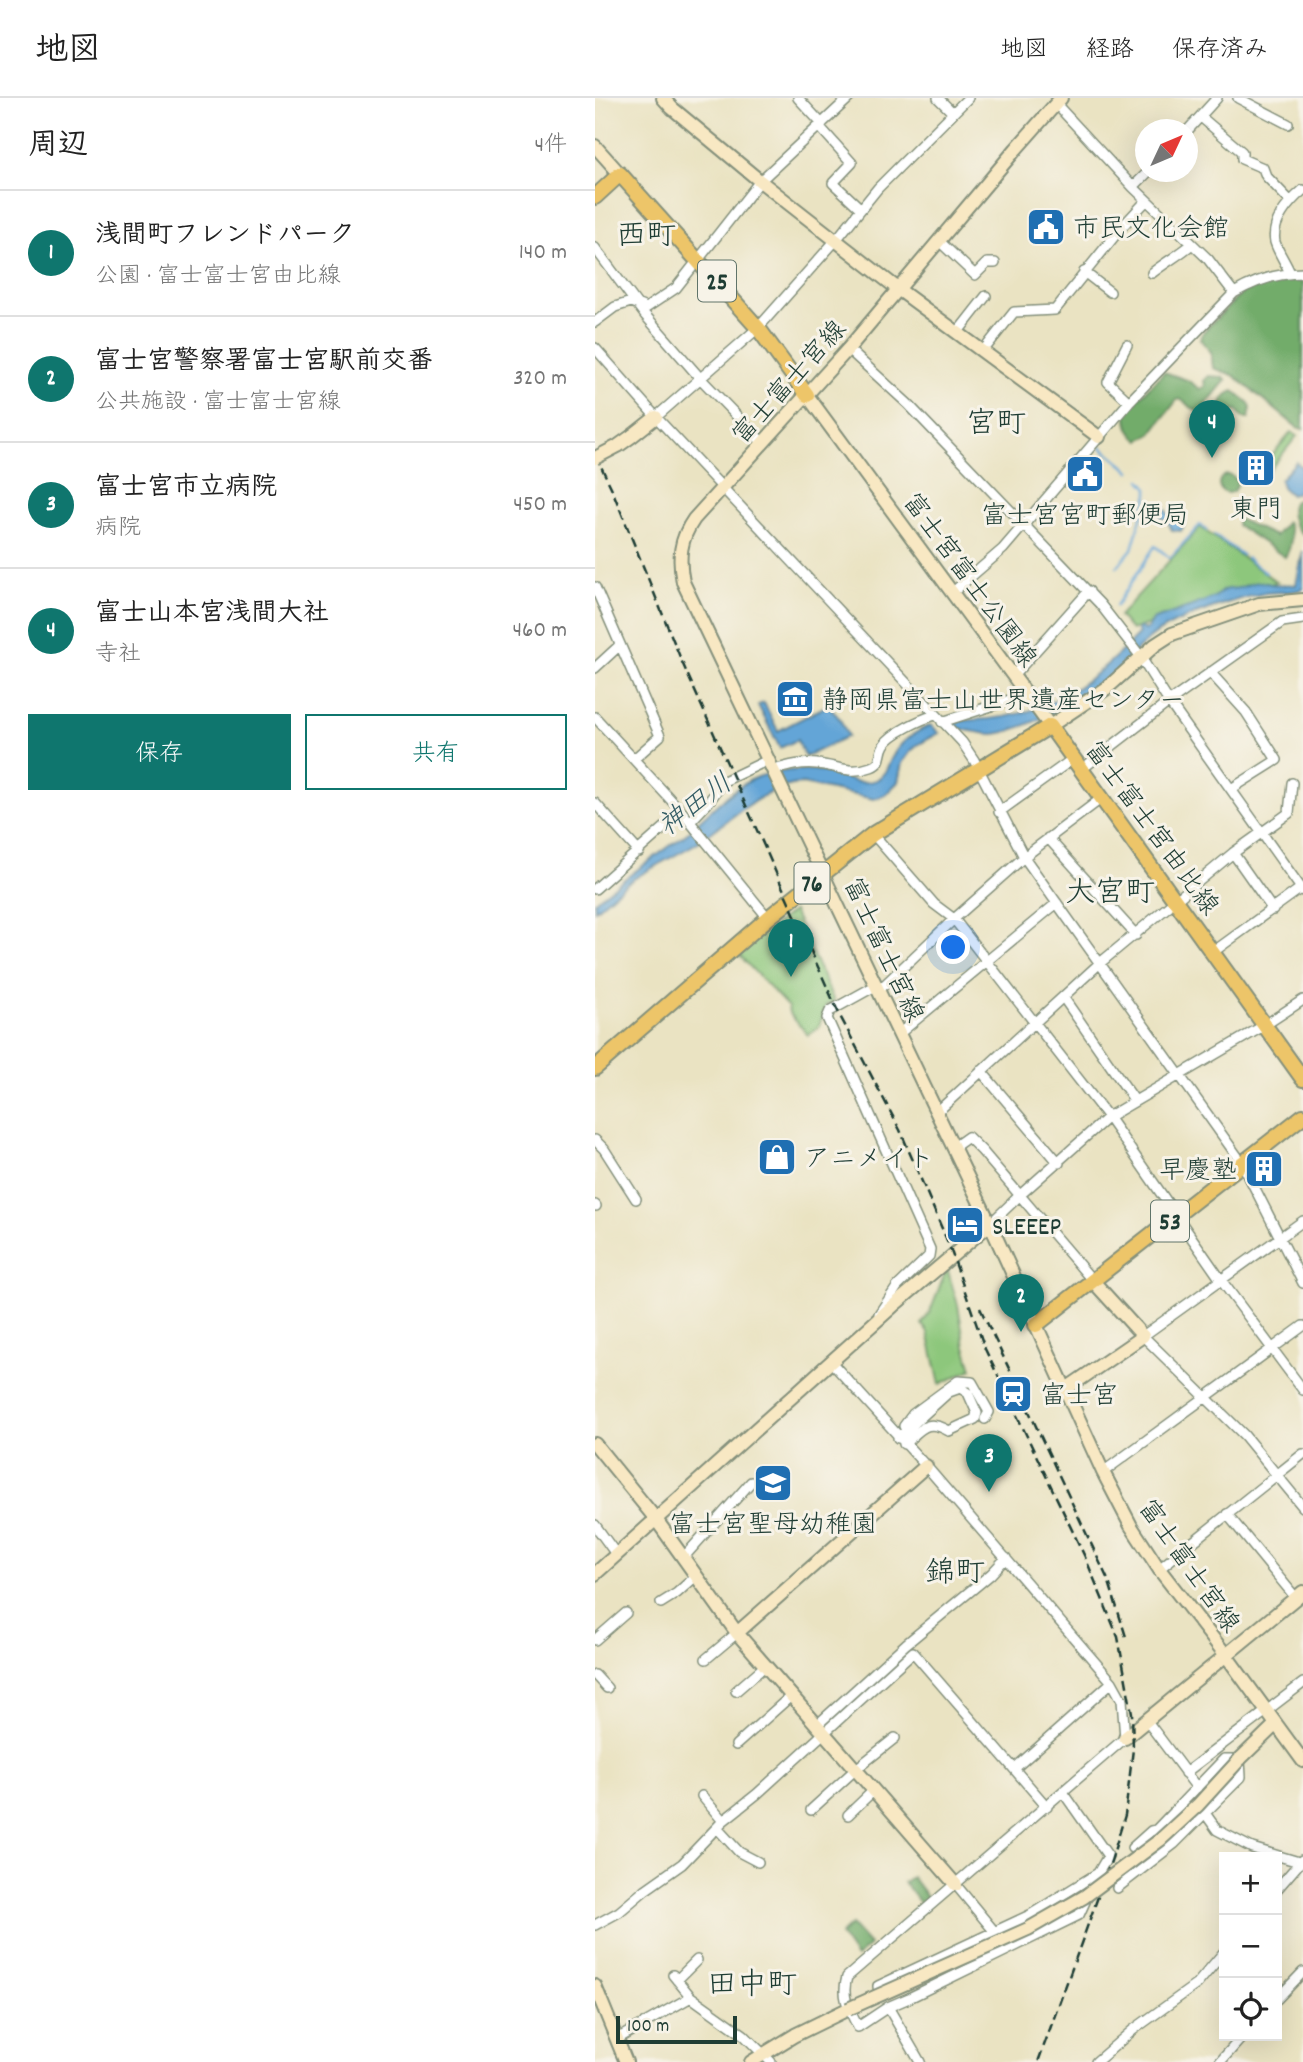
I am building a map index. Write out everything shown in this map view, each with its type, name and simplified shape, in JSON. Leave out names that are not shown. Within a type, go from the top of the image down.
[{"type":"main road","points":[[595,197],[620,174]]},
{"type":"main road","name":"25","points":[[620,174],[758,328],[807,395]]},
{"type":"main road","name":"富士富士宮由比線","points":[[595,1068],[768,918],[873,834],[978,768],[1044,716],[1303,1079]]},
{"type":"main road","name":"53","points":[[1036,1325],[1303,1116]]},
{"type":"street","points":[[663,98],[760,181],[898,289],[1099,437]]},
{"type":"street","points":[[798,98],[852,163],[833,183],[861,209]]},
{"type":"street","points":[[595,321],[615,307],[631,302],[646,308],[676,288],[760,181],[849,98]]},
{"type":"street","points":[[939,98],[952,112]]},
{"type":"street","points":[[595,458],[618,446],[656,417],[758,328],[836,240],[877,188],[968,98]]},
{"type":"street","points":[[1198,120],[1217,98]]},
{"type":"street","points":[[1238,98],[1287,124]]},
{"type":"street","points":[[1056,100],[1146,201],[1208,259],[1234,293]]},
{"type":"street","name":"富士富士宮線","points":[[1056,100],[848,349],[687,530],[678,562],[683,582],[991,1224],[1103,1472],[1131,1526],[1159,1569],[1303,1761]]},
{"type":"street","points":[[1201,117],[1243,152],[1242,159],[1263,168],[1266,176],[1290,201]]},
{"type":"street","points":[[595,146],[620,174]]},
{"type":"street","points":[[1133,187],[1138,182]]},
{"type":"street","points":[[1290,273],[1275,241],[1277,226],[1290,201],[1303,190]]},
{"type":"street","points":[[983,351],[1014,312],[1055,310],[1146,201]]},
{"type":"street","points":[[938,240],[975,275],[988,263],[995,263]]},
{"type":"street","points":[[1152,273],[1192,244]]},
{"type":"street","points":[[595,247],[645,315],[700,379],[763,443]]},
{"type":"street","points":[[1084,272],[1110,292]]},
{"type":"street","points":[[953,592],[1003,549],[1129,402],[1234,293],[1248,285],[1290,273],[1303,273]]},
{"type":"street","points":[[957,333],[986,296]]},
{"type":"street","points":[[1127,345],[1108,382],[1129,402]]},
{"type":"street","points":[[595,348],[722,488],[962,742],[1024,857],[1242,1163],[1303,1283]]},
{"type":"street","points":[[848,349],[908,404],[1089,592],[1139,655],[1169,702],[1302,889],[1213,952]]},
{"type":"street","name":"富士宮富士公園線","points":[[807,395],[1044,716]]},
{"type":"street","points":[[595,587],[660,736],[634,759]]},
{"type":"street","points":[[1014,675],[1089,592]]},
{"type":"street","points":[[1044,716],[1107,688],[1139,655],[1192,626],[1259,604],[1303,600]]},
{"type":"street","points":[[999,812],[1169,702],[1282,622],[1303,619]]},
{"type":"street","points":[[595,668],[620,645]]},
{"type":"street","points":[[1210,672],[1246,712],[1277,760],[1231,789]]},
{"type":"street","points":[[692,824],[724,780],[772,767],[803,763],[849,771],[874,766],[881,759],[886,743],[917,722],[1028,694]]},
{"type":"street","points":[[595,717],[682,812],[768,918]]},
{"type":"street","points":[[937,1112],[1100,963],[1233,853],[1289,813],[1292,783]]},
{"type":"street","points":[[870,1327],[897,1287],[929,1256],[930,1249],[827,1018],[829,1011],[878,987],[1024,857],[1102,798]]},
{"type":"street","points":[[595,803],[639,852]]},
{"type":"street","points":[[595,888],[682,812]]},
{"type":"street","points":[[873,834],[935,904],[954,919],[1108,1117],[1221,1280],[1303,1390]]},
{"type":"street","points":[[1048,838],[1136,935]]},
{"type":"street","points":[[1233,853],[1273,910]]},
{"type":"street","points":[[900,1033],[1057,903]]},
{"type":"street","points":[[1063,997],[1135,1101]]},
{"type":"street","points":[[595,1574],[1108,1117],[1265,1025],[1303,999]]},
{"type":"street","points":[[981,1071],[1059,1163]]},
{"type":"street","points":[[954,1147],[968,1138],[982,1151],[1092,1280],[1277,1473],[1303,1507]]},
{"type":"street","points":[[595,1140],[604,1149],[636,1199]]},
{"type":"street","points":[[1066,1390],[1303,1221]]},
{"type":"street","points":[[1103,1472],[1303,1326]]},
{"type":"street","points":[[832,1363],[901,1437],[1112,1682],[1122,1700],[1125,1738]]},
{"type":"street","points":[[901,1437],[913,1414],[958,1381],[972,1381],[989,1412],[985,1419]]},
{"type":"street","points":[[960,1388],[968,1393],[977,1413],[975,1419],[949,1431],[937,1424],[928,1424],[901,1437],[949,1392],[960,1388]]},
{"type":"street","points":[[595,1444],[655,1518],[737,1633],[994,1931]]},
{"type":"street","points":[[1159,1569],[1303,1454]]},
{"type":"street","points":[[706,1659],[926,1466]]},
{"type":"street","points":[[684,1557],[751,1482]]},
{"type":"street","points":[[1227,1514],[1301,1595],[1225,1654],[1125,1738],[847,1977],[843,1988],[844,1999],[858,2027],[884,2002],[1028,1929],[1084,1897],[1160,1840],[1198,1805],[1276,1724]]},
{"type":"street","points":[[595,1525],[617,1554]]},
{"type":"street","points":[[595,1925],[619,1912],[682,1864],[720,1824],[757,1794],[906,1644],[991,1574],[1006,1558]]},
{"type":"street","points":[[661,1603],[697,1575]]},
{"type":"street","points":[[595,1640],[626,1613]]},
{"type":"street","points":[[820,1728],[912,1652],[1047,1807]]},
{"type":"street","points":[[736,1691],[765,1665]]},
{"type":"street","points":[[595,1675],[607,1688]]},
{"type":"street","points":[[1014,1769],[1112,1682]]},
{"type":"street","points":[[1185,1773],[1303,1683]]},
{"type":"street","points":[[736,1745],[792,1695]]},
{"type":"street","points":[[1147,1721],[1197,1788]]},
{"type":"street","points":[[811,1810],[895,1738]]},
{"type":"street","points":[[1132,1848],[1151,1831],[1156,1830],[1224,1759],[1240,1759]]},
{"type":"street","points":[[1118,1888],[1174,1843],[1241,1777],[1240,1759]]},
{"type":"street","points":[[848,1815],[874,1790]]},
{"type":"street","points":[[751,2062],[766,2058],[848,2009],[909,1998],[1079,1915],[1108,1856],[1063,1792]]},
{"type":"street","points":[[702,1796],[739,1852],[758,1862]]},
{"type":"street","points":[[1205,1813],[1217,1830],[1252,1848],[1301,1860],[1282,1883]]},
{"type":"street","points":[[920,2062],[884,2002],[878,1986],[1030,1915],[1098,1873]]},
{"type":"street","points":[[1096,2062],[1133,2030],[1197,1984],[1219,1958]]},
{"type":"street","points":[[697,1960],[675,1977],[691,1997],[744,2035],[766,2058]]},
{"type":"street","points":[[1282,1994],[1303,1972]]},
{"type":"street","points":[[595,1986],[626,2062]]},
{"type":"street","points":[[617,2039],[691,1997]]},
{"type":"street","points":[[1220,2062],[1239,2041]]},
{"type":"green space","points":[[1303,276],[1303,429],[1233,375],[1213,368],[1211,352],[1200,339],[1203,332],[1244,291]]},
{"type":"green space","points":[[1164,372],[1187,380],[1200,389],[1205,386],[1204,380],[1208,376],[1226,380],[1199,413],[1180,399],[1177,400],[1150,435],[1139,440],[1129,426],[1127,410]]},
{"type":"green space","points":[[1234,391],[1249,403],[1249,418],[1243,418],[1237,410],[1223,415],[1221,412],[1222,401]]},
{"type":"green space","points":[[1291,432],[1297,436],[1268,472],[1262,468]]},
{"type":"green space","points":[[1228,475],[1234,478],[1237,484],[1234,490],[1228,493],[1222,490],[1219,484],[1222,478]]},
{"type":"green space","points":[[1298,500],[1303,505],[1303,534],[1297,528],[1292,515],[1293,502]]},
{"type":"green space","points":[[1238,519],[1275,536],[1287,522],[1291,540],[1285,557],[1237,525]]},
{"type":"green space","points":[[1200,527],[1277,582],[1131,630],[1119,616]]},
{"type":"green space","points":[[793,911],[834,1001],[826,1005],[819,1027],[808,1035],[789,1013],[788,1007],[737,953]]},
{"type":"green space","points":[[947,1268],[972,1369],[940,1384],[928,1333],[922,1324],[930,1312]]},
{"type":"green space","points":[[912,1877],[930,1901],[924,1908],[904,1882]]},
{"type":"green space","points":[[851,1925],[869,1945],[856,1958],[840,1935]]},
{"type":"water","points":[[1296,462],[1303,468],[1303,487],[1291,495],[1282,487],[1280,480]]},
{"type":"water","points":[[1160,507],[1166,509],[1170,518],[1179,518],[1182,521],[1184,525],[1181,531],[1172,530],[1168,522],[1156,514]]},
{"type":"water","points":[[1303,551],[1303,589],[1250,596],[1175,623],[1156,633],[1113,675],[1094,689],[1021,727],[991,734],[954,727],[957,720],[1012,716],[1058,699],[1079,687],[1119,654],[1139,634],[1137,630],[1140,627],[1144,630],[1154,619],[1205,601],[1226,589],[1260,582],[1296,585]]},
{"type":"water","points":[[764,703],[778,731],[828,705],[840,719],[848,736],[805,757],[797,740],[780,748],[758,705]]},
{"type":"water","points":[[931,725],[939,733],[911,751],[902,763],[898,782],[885,795],[874,799],[803,784],[774,791],[746,806],[695,844],[629,882],[595,910],[595,901],[689,832],[718,804],[751,780],[777,772],[808,770],[825,772],[856,782],[876,780],[885,772],[901,744]]},
{"type":"waterway","points":[[1101,447],[1130,471]]},
{"type":"waterway","points":[[1117,567],[1132,549],[1148,494],[1148,488],[1141,480]]},
{"type":"waterway","points":[[1116,606],[1155,546],[1170,558],[1200,525],[1207,530]]},
{"type":"waterway","points":[[1214,535],[1242,555]]},
{"type":"waterway","points":[[1246,558],[1266,573]]},
{"type":"railway","points":[[595,454],[682,662],[840,1016],[900,1130],[949,1245],[985,1349],[1085,1557],[1118,1637],[1132,1713],[1133,1749],[1125,1815],[1038,2062]]},
{"type":"railway","points":[[980,1308],[1013,1377]]},
{"type":"railway","points":[[1027,1407],[1109,1582],[1126,1637]]},
{"type":"place","name":"市民文化会館","points":[[1046,227]]},
{"type":"place","name":"富士山本宮浅間大社","points":[[1212,458]]},
{"type":"place","name":"東門","points":[[1256,468]]},
{"type":"place","name":"富士宮宮町郵便局","points":[[1085,474]]},
{"type":"place","name":"静岡県富士山世界遺産センター","points":[[795,699]]},
{"type":"place","name":"浅間町フレンドパーク","points":[[791,977]]},
{"type":"place","name":"アニメイト","points":[[777,1157]]},
{"type":"place","name":"早慶塾","points":[[1264,1169]]},
{"type":"place","name":"SLEEEP","points":[[965,1225]]},
{"type":"place","name":"富士宮警察署富士宮駅前交番","points":[[1021,1332]]},
{"type":"place","name":"富士宮","points":[[1013,1394]]},
{"type":"place","name":"富士宮聖母幼稚園","points":[[773,1483]]},
{"type":"place","name":"富士宮市立病院","points":[[989,1492]]},
{"type":"district","name":"西町","points":[[646,234]]},
{"type":"district","name":"宮町","points":[[996,422]]},
{"type":"district","name":"大宮町","points":[[1110,891]]},
{"type":"district","name":"錦町","points":[[955,1571]]},
{"type":"district","name":"田中町","points":[[752,1983]]},
{"type":"water label","name":"神田川","points":[[694,803]]}]
